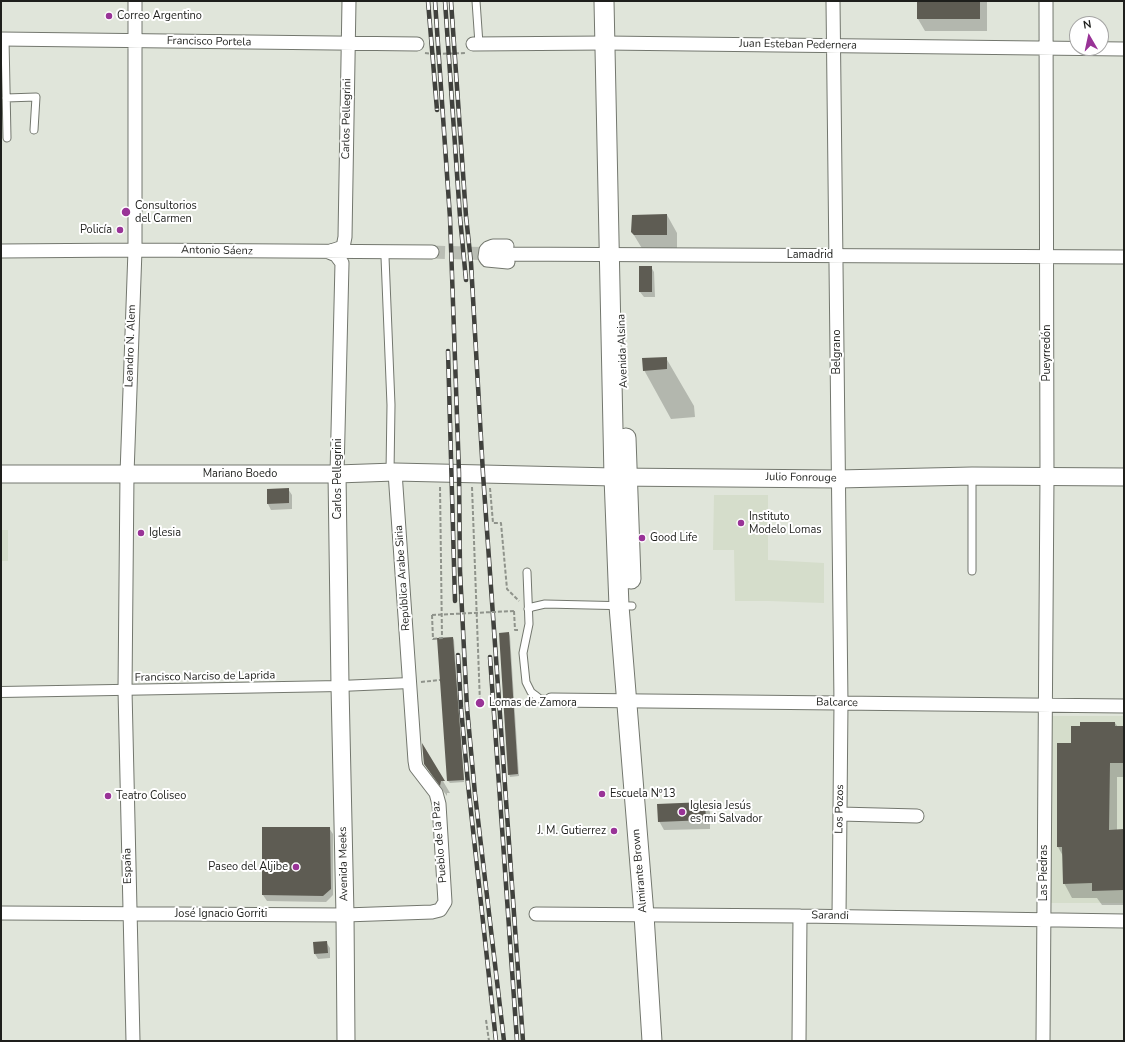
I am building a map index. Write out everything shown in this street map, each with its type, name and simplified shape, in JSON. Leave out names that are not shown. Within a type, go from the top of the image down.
[{"type":"main road","name":"Avenida Alsina","points":[[604,1],[611,43]]},
{"type":"main road","name":"Avenida Alsina","points":[[616,1],[611,43],[612,255],[625,606],[632,701]]},
{"type":"main road","name":"Almirante Brown","points":[[632,701],[650,915],[665,1041]]},
{"type":"main road","name":"Almirante Brown","points":[[650,915],[652,1041]]},
{"type":"street","name":"Leandro N. Alem","points":[[125,690],[127,474],[134,250],[135,1]]},
{"type":"street","name":"Carlos Pellegrini","points":[[345,237],[349,1]]},
{"type":"street","name":"Belgrano","points":[[833,1],[841,703]]},
{"type":"street","name":"Pueyrredón","points":[[1045,706],[1047,476],[1046,1]]},
{"type":"street","name":"Francisco Portela","points":[[3,39],[417,44]]},
{"type":"street","name":"Juan Esteban Pedernera","points":[[476,44],[611,43],[1124,49]]},
{"type":"street","points":[[329,252],[343,247],[345,237]]},
{"type":"street","points":[[342,272],[347,263],[353,258],[358,257],[434,258],[440,255],[440,249],[435,246],[361,246],[350,242],[345,237]]},
{"type":"street","name":"Lamadrid","points":[[493,246],[612,255],[493,261],[488,260],[485,257],[486,250],[493,246]]},
{"type":"street","name":"Antonio Sáenz","points":[[1,251],[134,250],[432,252]]},
{"type":"street","points":[[329,252],[340,258],[342,263],[342,272]]},
{"type":"street","name":"Lamadrid","points":[[496,254],[1124,257]]},
{"type":"street","name":"Carlos Pellegrini","points":[[340,686],[337,474],[342,272]]},
{"type":"street","name":"Mariano Boedo","points":[[1,474],[337,474],[393,472],[479,474]]},
{"type":"street","name":"República Arabe Siria","points":[[393,472],[410,684]]},
{"type":"street","name":"Julio Fonrouge","points":[[479,474],[838,479],[972,476],[1124,477]]},
{"type":"street","name":"Francisco Narciso de Laprida","points":[[1,692],[410,684]]},
{"type":"street","name":"Pueblo de la Paz","points":[[410,684],[416,767],[436,793],[439,804],[445,902],[440,910]]},
{"type":"street","name":"Avenida Meeks","points":[[340,686],[346,1041]]},
{"type":"street","name":"España","points":[[125,690],[133,1041]]},
{"type":"street","name":"Balcarce","points":[[551,700],[1124,706]]},
{"type":"street","name":"Los Pozos","points":[[839,916],[841,703]]},
{"type":"street","name":"Las Piedras","points":[[1043,1041],[1045,706]]},
{"type":"street","points":[[840,814],[917,816]]},
{"type":"street","name":"José Ignacio Gorriti","points":[[1,913],[345,915],[432,912],[440,910]]},
{"type":"street","name":"Sarandi","points":[[536,914],[839,916],[1124,921]]},
{"type":"street","points":[[799,1041],[800,916]]},
{"type":"lane","points":[[476,1],[476,44]]},
{"type":"lane","points":[[3,39],[7,138]]},
{"type":"lane","points":[[6,98],[36,97],[34,130]]},
{"type":"lane","points":[[385,257],[393,472]]},
{"type":"lane","points":[[972,476],[972,571]]},
{"type":"lane","points":[[526,572],[529,624],[523,653],[526,682],[531,692],[540,699],[551,700]]},
{"type":"lane","points":[[528,609],[545,604],[625,606]]},
{"type":"path","points":[[417,44],[426,54],[467,53],[476,44]]},
{"type":"path","points":[[440,473],[442,638],[433,639],[432,615],[476,613],[514,611],[515,630]]},
{"type":"path","points":[[479,474],[493,523],[501,523],[507,589],[522,604]]},
{"type":"path","points":[[479,474],[476,613],[480,703]]},
{"type":"path","points":[[410,684],[440,680]]},
{"type":"path","points":[[486,1020],[489,1041]]},
{"type":"shaded area","name":"Instituto Modelo Lomas","points":[[714,495],[768,495],[768,560],[824,563],[824,603],[735,601],[734,550],[713,550]]},
{"type":"shaded area","points":[[1,530],[8,530],[8,561],[1,561]]},
{"type":"shaded area","points":[[1049,716],[1124,716],[1124,903],[1048,903]]},
{"type":"building","points":[[917,1],[980,1],[980,19],[917,19]]},
{"type":"building","points":[[667,214],[667,235],[634,235],[631,232],[632,215]]},
{"type":"building","points":[[639,266],[652,266],[652,292],[639,292]]},
{"type":"building","points":[[667,357],[667,369],[643,371],[642,358]]},
{"type":"building","points":[[289,488],[289,503],[267,504],[267,489]]},
{"type":"building","points":[[509,632],[518,774],[508,775],[499,633]]},
{"type":"building","points":[[453,637],[464,780],[447,781],[437,638]]},
{"type":"building","points":[[1080,722],[1115,722],[1115,726],[1124,726],[1124,763],[1110,763],[1109,830],[1124,829],[1124,890],[1092,891],[1092,883],[1063,884],[1062,847],[1057,847],[1057,743],[1071,743],[1071,726],[1080,726]]},
{"type":"building","points":[[422,743],[445,781],[441,781],[440,786],[424,764]]},
{"type":"building","name":"Iglesia Jesús es mi Salvador","points":[[705,802],[706,820],[658,822],[657,804]]},
{"type":"building","name":"Paseo del Aljibe","points":[[262,827],[330,827],[331,889],[323,896],[262,895]]},
{"type":"building","points":[[327,941],[328,953],[314,954],[313,942]]},
{"type":"tunnel","points":[[432,252],[496,254]]},
{"type":"railway","points":[[428,1],[437,110]]},
{"type":"railway","points":[[435,1],[450,218],[459,473],[460,571],[467,708],[475,794],[504,1041]]},
{"type":"railway","points":[[445,1],[460,217],[466,280]]},
{"type":"railway","points":[[451,1],[466,216],[471,263],[483,474],[523,1041]]},
{"type":"railway","points":[[448,351],[455,601]]},
{"type":"railway","points":[[458,655],[468,784],[496,1041]]},
{"type":"railway","points":[[490,657],[517,1041]]},
{"type":"place","name":"Correo Argentino","points":[[109,16]]},
{"type":"place","name":"Consultorios del Carmen","points":[[126,212]]},
{"type":"place","name":"Policía","points":[[120,230]]},
{"type":"place","name":"Instituto Modelo Lomas","points":[[741,523]]},
{"type":"place","name":"Iglesia","points":[[141,533]]},
{"type":"place","name":"Good Life","points":[[642,538]]},
{"type":"place","name":"Lomas de Zamora","points":[[480,703]]},
{"type":"place","name":"Escuela Nº13","points":[[602,794]]},
{"type":"place","name":"Teatro Coliseo","points":[[108,796]]},
{"type":"place","name":"Iglesia Jesús es mi Salvador","points":[[682,812]]},
{"type":"place","name":"J. M. Gutierrez","points":[[614,831]]},
{"type":"place","name":"Paseo del Aljibe","points":[[296,867]]}]
